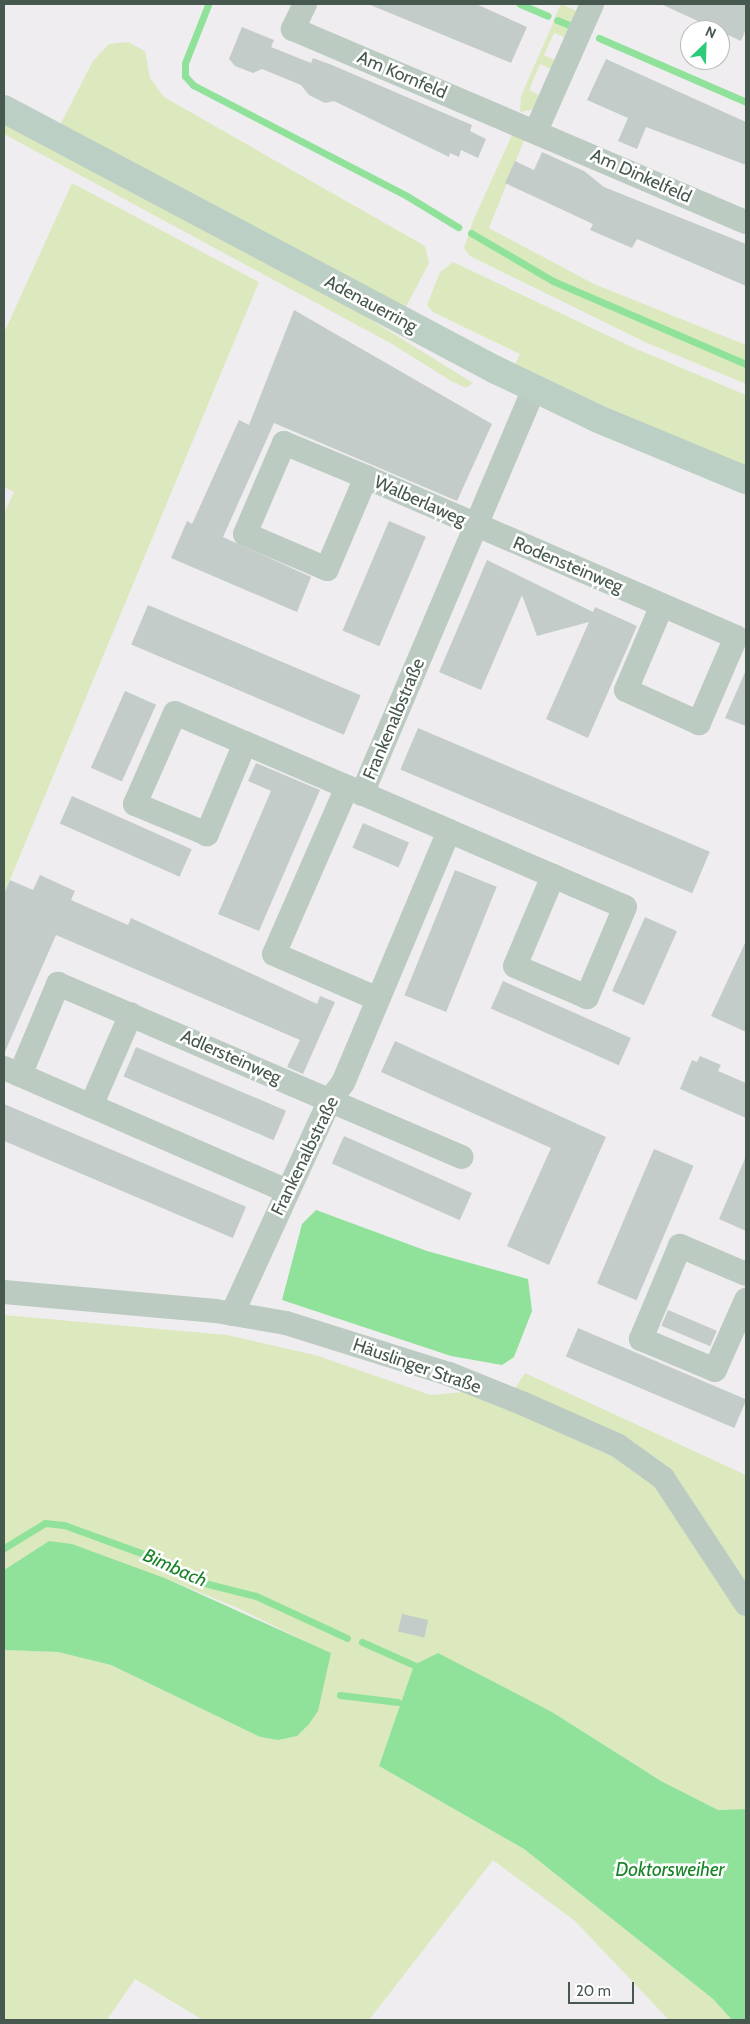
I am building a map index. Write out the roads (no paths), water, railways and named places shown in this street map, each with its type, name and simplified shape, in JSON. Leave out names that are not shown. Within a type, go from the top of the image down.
[{"type":"main road","name":"Adenauerring","points":[[4,109],[534,388],[746,480]]},
{"type":"street","name":"Am Kornfeld","points":[[305,4],[294,29],[536,131]]},
{"type":"street","points":[[536,131],[592,4]]},
{"type":"street","name":"Am Dinkelfeld","points":[[536,131],[746,222]]},
{"type":"street","name":"Frankenalbstraße","points":[[378,1000],[274,954],[354,790],[534,388]]},
{"type":"street","name":"Walberlaweg","points":[[366,477],[326,569],[245,534],[284,443],[366,477],[474,524]]},
{"type":"street","name":"Rodensteinweg","points":[[474,524],[736,637],[699,724],[626,690],[662,606]]},
{"type":"street","points":[[245,743],[207,834],[135,804],[175,713],[245,743],[354,790]]},
{"type":"street","name":"Frankenalbstraße","points":[[232,1314],[330,1100],[343,1083],[449,831],[354,790]]},
{"type":"street","points":[[449,831],[625,907],[587,997],[515,966],[553,876]]},
{"type":"street","name":"Adlersteinweg","points":[[287,1191],[12,1072],[58,984],[461,1157]]},
{"type":"street","points":[[92,1106],[131,1014]]},
{"type":"street","points":[[746,1274],[680,1246],[641,1339],[715,1370],[746,1300]]},
{"type":"street","name":"Häuslinger Straße","points":[[4,1292],[232,1314],[286,1323],[449,1374],[617,1445],[663,1478],[746,1604]]},
{"type":"water","points":[[316,1210],[427,1251],[528,1279],[532,1311],[514,1357],[502,1365],[451,1356],[282,1300],[302,1224]]},
{"type":"water","points":[[49,1541],[72,1544],[167,1579],[331,1653],[318,1711],[297,1736],[278,1740],[260,1737],[111,1665],[58,1652],[4,1650],[4,1570]]},
{"type":"water","name":"Doktorsweiher","points":[[438,1653],[552,1712],[661,1781],[718,1810],[746,1809],[746,2020],[732,2020],[713,1999],[524,1849],[379,1766],[414,1665]]},
{"type":"waterway","points":[[520,4],[548,16]]},
{"type":"waterway","points":[[208,5],[185,63],[185,76],[193,85],[407,196],[458,227]]},
{"type":"waterway","points":[[557,20],[574,27]]},
{"type":"waterway","points":[[599,38],[746,102]]},
{"type":"waterway","points":[[471,233],[553,281],[746,364]]},
{"type":"waterway","name":"Bimbach","points":[[4,1548],[45,1523],[64,1525],[163,1561],[196,1581],[256,1596],[347,1638]]},
{"type":"waterway","name":"Bimbach","points":[[362,1642],[414,1665]]},
{"type":"waterway","points":[[340,1695],[398,1702]]}]
